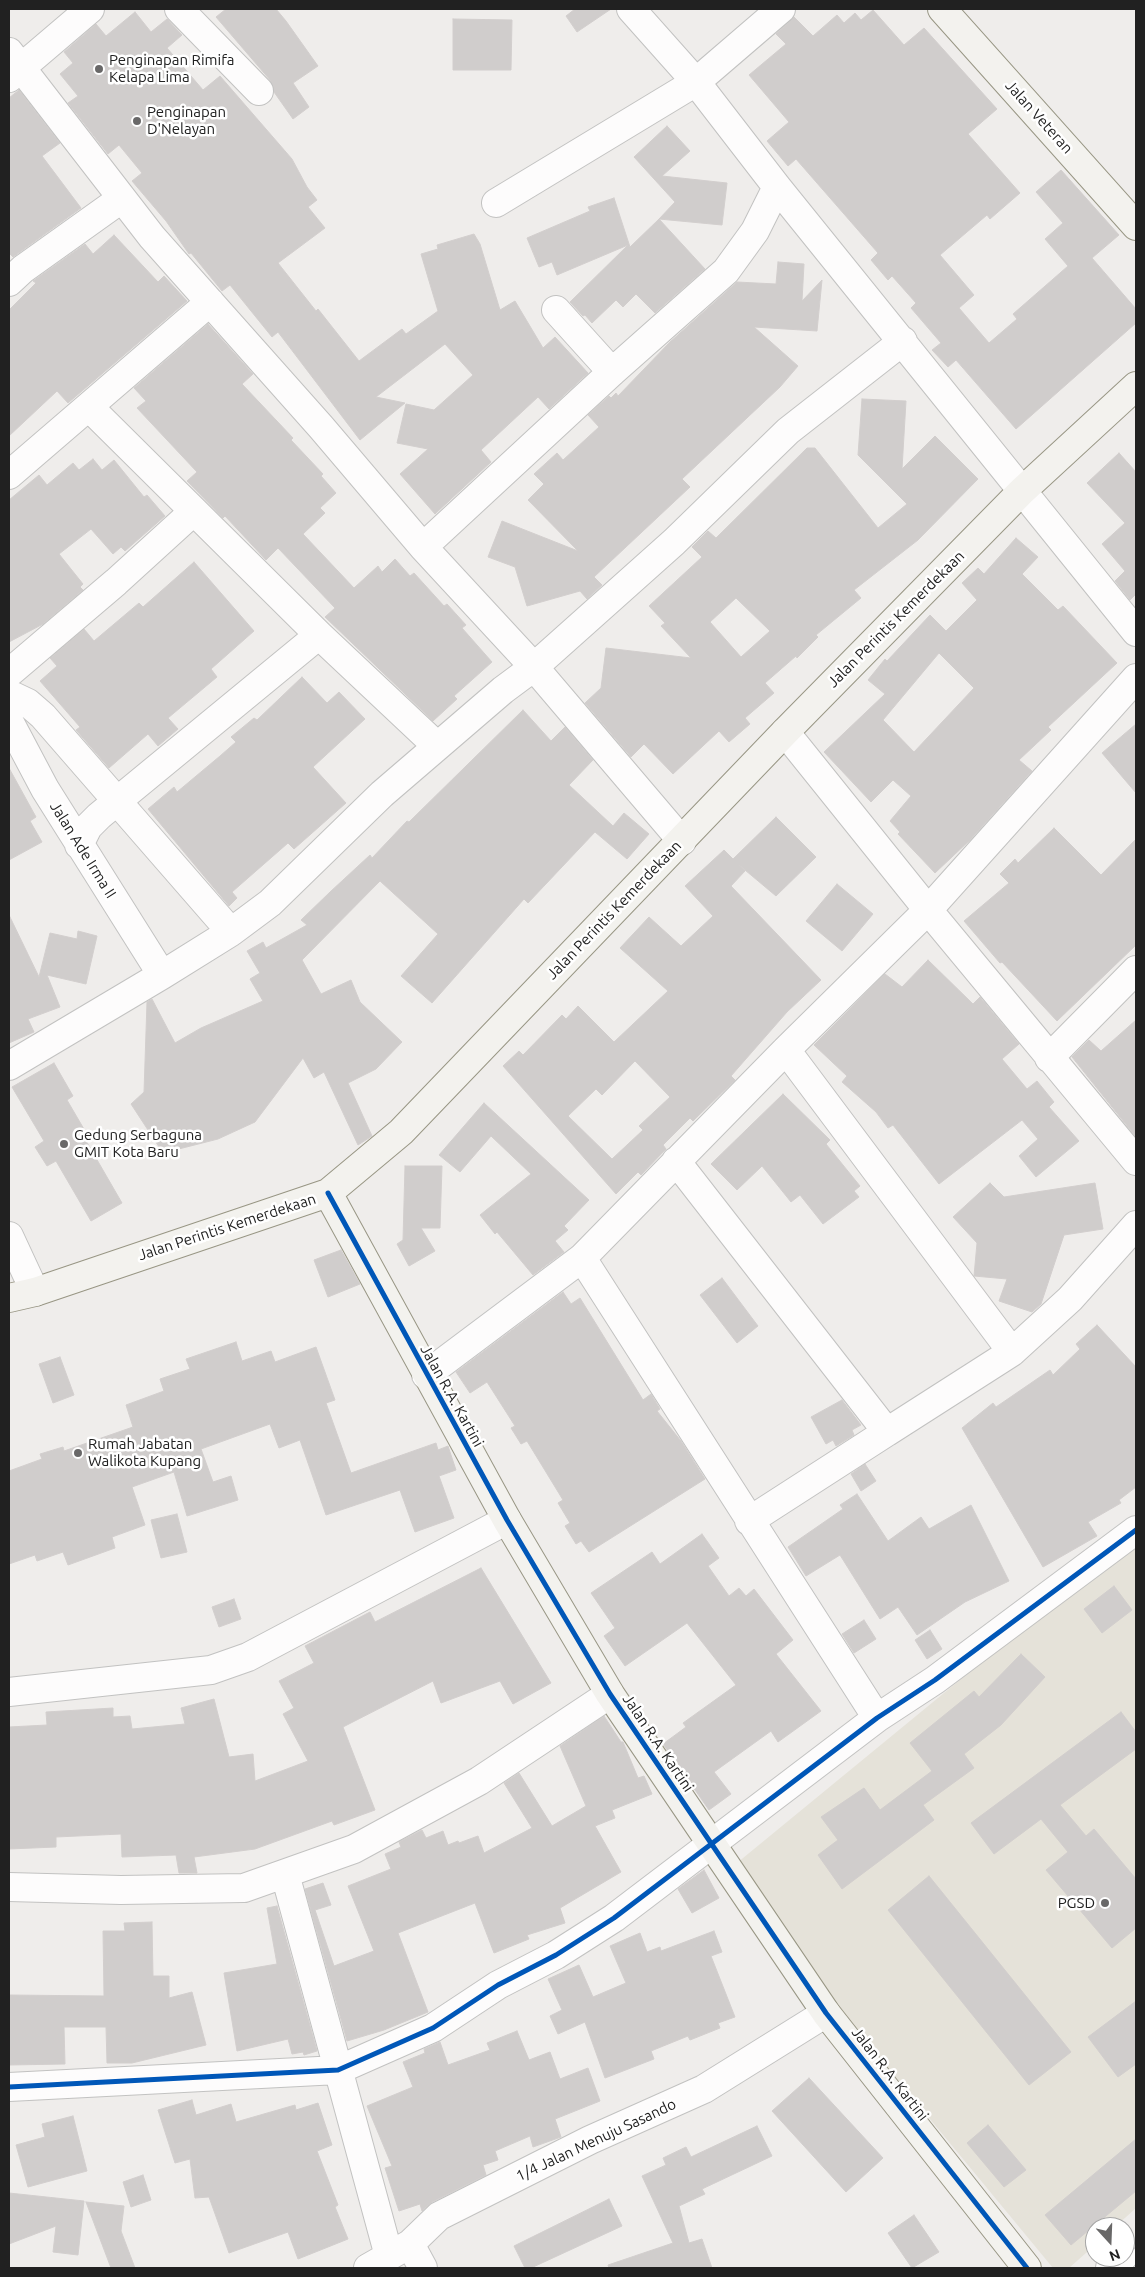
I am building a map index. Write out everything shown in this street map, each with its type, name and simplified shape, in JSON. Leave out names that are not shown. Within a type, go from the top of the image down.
[{"type":"main road","name":"Jalan Veteran","points":[[942,9],[1136,226]]},
{"type":"main road","name":"Jalan Perintis Kemerdekaan","points":[[22,1295],[328,1194],[401,1132],[785,732],[1022,491],[1136,386]]},
{"type":"main road","name":"Jalan R.A. Kartini","points":[[328,1194],[507,1520],[610,1694],[826,2013],[1027,2268]]},
{"type":"street","points":[[90,9],[13,66],[152,237],[423,547],[534,667],[682,841]]},
{"type":"street","points":[[179,9],[259,91]]},
{"type":"street","points":[[631,9],[696,82],[777,187],[1136,632]]},
{"type":"street","points":[[496,203],[696,82],[781,9]]},
{"type":"street","points":[[423,547],[612,372],[726,271],[755,231],[777,187]]},
{"type":"street","points":[[9,282],[23,269],[121,199]]},
{"type":"street","points":[[9,474],[210,302]]},
{"type":"street","points":[[556,310],[612,372]]},
{"type":"street","points":[[9,1066],[231,932],[270,903],[382,794],[503,690],[534,667],[674,542],[788,431],[903,341]]},
{"type":"street","points":[[89,407],[319,636],[438,746]]},
{"type":"street","points":[[9,673],[116,582],[194,511]]},
{"type":"street","points":[[79,845],[88,827],[319,636]]},
{"type":"street","points":[[426,1375],[582,1258],[786,1050],[928,910],[1136,678]]},
{"type":"street","points":[[9,694],[28,703],[43,716],[231,932]]},
{"type":"street","name":"Jalan Ade Irma II","points":[[9,722],[45,789],[162,975]]},
{"type":"street","points":[[785,732],[1049,1058],[1136,1161]]},
{"type":"street","points":[[1049,1058],[1136,970]]},
{"type":"street","points":[[786,1050],[1012,1352]]},
{"type":"street","points":[[676,1161],[887,1432]]},
{"type":"street","points":[[749,1521],[1012,1352],[1070,1299],[1136,1225]]},
{"type":"street","points":[[9,1236],[22,1295]]},
{"type":"street","points":[[582,1258],[877,1718]]},
{"type":"street","points":[[9,1692],[211,1670],[248,1657],[507,1520]]},
{"type":"street","points":[[9,2087],[338,2070],[433,2028],[498,1985],[556,1955],[614,1918],[877,1718],[935,1680],[1136,1530]]},
{"type":"street","points":[[9,1887],[122,1890],[244,1888],[354,1849],[479,1781],[610,1694]]},
{"type":"street","points":[[285,1874],[389,2256],[422,2268]]},
{"type":"street","name":"1/4 Jalan Menuju Sasando","points":[[389,2256],[439,2216],[590,2140],[704,2089],[826,2013]]},
{"type":"shaded area","points":[[1134,1537],[1136,1539],[1136,2208],[1126,2217],[1085,2217],[1085,2254],[1069,2268],[1053,2268],[726,1872]]},
{"type":"building","points":[[226,9],[276,9],[318,66],[293,83],[309,107],[293,119],[274,92],[270,80],[216,17]]},
{"type":"building","points":[[575,9],[611,9],[577,32],[566,16]]},
{"type":"building","points":[[873,10],[904,45],[924,28],[997,109],[968,134],[1020,193],[990,219],[987,215],[940,255],[974,295],[959,308],[989,343],[1017,319],[1013,314],[1068,266],[1045,239],[1063,223],[1036,192],[1061,170],[1119,235],[1092,258],[1136,309],[1136,323],[1016,429],[956,360],[948,367],[932,350],[941,343],[911,308],[916,303],[892,276],[888,280],[871,260],[878,253],[796,159],[788,166],[767,141],[789,122],[749,75],[786,44],[776,34],[794,17],[813,36],[837,15],[844,23],[855,13],[861,20]]},
{"type":"building","points":[[135,12],[151,32],[167,19],[182,35],[167,48],[203,90],[220,76],[292,159],[307,187],[317,200],[308,207],[325,228],[278,263],[316,311],[318,309],[359,361],[402,329],[406,334],[438,311],[421,254],[438,249],[437,245],[474,234],[480,244],[500,310],[515,301],[543,348],[555,337],[588,373],[549,409],[538,397],[481,450],[491,462],[435,514],[400,474],[428,449],[397,443],[406,404],[434,410],[473,375],[445,344],[376,397],[405,403],[360,440],[278,332],[272,337],[230,285],[222,291],[191,253],[189,254],[166,221],[132,181],[142,173],[119,145],[108,154],[68,103],[78,96],[60,74],[73,63],[64,52],[96,24],[106,36]]},
{"type":"building","points":[[453,19],[512,20],[511,70],[453,70]]},
{"type":"building","points":[[19,90],[60,143],[42,156],[81,208],[13,257],[9,253],[9,98]]},
{"type":"building","points":[[667,126],[690,151],[662,176],[727,183],[722,225],[659,219],[675,202],[634,157]]},
{"type":"building","points":[[614,198],[630,247],[659,219],[705,269],[655,313],[636,294],[623,307],[616,300],[592,323],[570,302],[628,245],[557,275],[552,262],[539,267],[527,238],[590,211],[588,207]]},
{"type":"building","points":[[114,235],[158,282],[164,276],[187,301],[68,403],[57,391],[9,436],[9,310],[36,283],[33,281],[85,244],[93,254]]},
{"type":"building","points":[[778,262],[804,264],[802,301],[822,280],[817,331],[754,327],[798,366],[780,387],[682,479],[690,487],[594,577],[602,585],[587,599],[580,591],[527,606],[515,567],[488,557],[502,521],[578,551],[528,500],[544,484],[534,474],[557,453],[563,460],[599,427],[588,415],[609,396],[611,398],[616,393],[618,396],[670,342],[737,282],[776,284]]},
{"type":"building","points":[[208,324],[253,374],[242,384],[293,438],[291,440],[323,474],[321,476],[336,493],[320,508],[325,513],[303,534],[354,588],[378,566],[382,572],[395,559],[410,576],[414,573],[444,606],[447,604],[466,625],[462,628],[492,662],[454,696],[457,699],[433,721],[325,617],[335,608],[278,548],[266,560],[225,516],[223,518],[187,481],[197,472],[137,408],[146,401],[134,388]]},
{"type":"building","points":[[862,399],[906,401],[902,469],[935,436],[978,479],[918,540],[854,590],[861,598],[816,635],[818,637],[797,658],[796,656],[765,683],[774,693],[745,718],[750,724],[729,742],[719,731],[673,774],[644,744],[631,757],[585,703],[601,688],[606,648],[691,658],[661,626],[665,623],[649,606],[702,557],[692,547],[708,531],[716,538],[807,448],[815,448],[878,528],[907,504],[858,455]],"holes":[[[736,598],[770,631],[741,657],[710,622]]]},
{"type":"building","points":[[1119,453],[1136,472],[1136,594],[1130,600],[1115,581],[1125,571],[1102,544],[1125,523],[1087,483]]},
{"type":"building","points":[[93,459],[102,470],[114,460],[144,497],[147,495],[165,516],[125,551],[121,547],[113,554],[91,529],[59,554],[83,584],[80,587],[83,590],[43,624],[9,642],[9,500],[39,475],[47,485],[73,463],[79,470]]},
{"type":"building","points":[[1016,538],[1038,557],[1022,574],[1058,610],[1063,606],[1117,663],[1048,727],[1051,730],[1019,760],[1032,771],[970,840],[935,873],[898,834],[900,832],[890,821],[911,796],[893,780],[871,802],[824,752],[885,694],[868,680],[885,659],[887,661],[930,615],[946,631],[977,600],[962,583],[978,568],[984,574]],"holes":[[[939,653],[974,688],[914,752],[883,720]]]},
{"type":"building","points":[[194,562],[254,631],[211,669],[217,677],[168,718],[178,729],[158,746],[148,734],[109,768],[76,730],[80,727],[40,681],[57,666],[50,658],[84,629],[94,641],[139,603],[143,607]]},
{"type":"building","points":[[302,677],[327,703],[339,692],[365,719],[313,767],[346,803],[294,849],[288,843],[232,892],[237,898],[229,906],[148,809],[174,787],[177,792],[220,756],[236,742],[231,737],[254,718],[257,720]]},
{"type":"building","points":[[523,710],[551,741],[565,727],[593,760],[569,785],[613,826],[624,813],[649,834],[627,859],[595,832],[528,903],[524,899],[432,1003],[401,976],[438,934],[380,881],[302,960],[321,994],[351,980],[360,1002],[402,1042],[376,1069],[348,1083],[372,1136],[358,1145],[324,1072],[314,1078],[303,1058],[255,1122],[218,1139],[163,1153],[131,1104],[144,1092],[147,1002],[152,999],[175,1043],[201,1028],[263,1001],[250,979],[260,973],[247,951],[263,942],[266,948],[307,925],[301,920],[370,855],[372,858],[407,821],[409,822]]},
{"type":"building","points":[[1136,724],[1136,793],[1102,753]]},
{"type":"building","points":[[9,768],[36,817],[30,821],[42,842],[9,860]]},
{"type":"building","points":[[776,817],[816,857],[776,896],[739,865],[745,871],[731,886],[821,980],[787,1012],[731,1076],[735,1080],[693,1121],[690,1118],[663,1145],[666,1149],[641,1175],[638,1172],[616,1194],[503,1066],[519,1051],[523,1055],[562,1015],[566,1019],[578,1006],[614,1042],[668,991],[620,948],[649,917],[681,946],[713,916],[685,886],[724,850],[733,859]],"holes":[[[635,1061],[670,1097],[639,1126],[643,1130],[612,1159],[568,1116],[596,1089],[602,1095]]]},
{"type":"building","points":[[1054,828],[1101,875],[1136,839],[1136,945],[1057,1021],[1002,962],[1000,963],[964,921],[1009,883],[1000,874],[1015,859],[1018,863]]},
{"type":"building","points":[[837,884],[873,914],[842,951],[806,921]]},
{"type":"building","points":[[9,915],[39,977],[50,933],[77,939],[78,931],[97,936],[86,984],[47,975],[60,1007],[28,1019],[34,1032],[9,1043]]},
{"type":"building","points":[[928,960],[973,1004],[980,997],[1019,1044],[1002,1059],[1027,1089],[1037,1081],[1054,1102],[1049,1107],[1079,1141],[1036,1177],[1019,1156],[1038,1139],[1022,1120],[939,1184],[893,1125],[888,1128],[876,1112],[842,1082],[847,1076],[814,1045],[885,974],[902,987]]},
{"type":"building","points":[[1136,1020],[1136,1137],[1072,1057],[1089,1040],[1101,1051]]},
{"type":"building","name":"Gedung Serbaguna GMIT Kota Baru","points":[[54,1063],[73,1096],[67,1100],[88,1136],[85,1139],[122,1203],[91,1221],[56,1161],[47,1166],[35,1147],[44,1141],[12,1087]]},
{"type":"building","points":[[783,1094],[830,1140],[826,1144],[860,1186],[854,1191],[859,1197],[823,1224],[800,1195],[791,1202],[762,1166],[737,1190],[711,1164]]},
{"type":"building","points":[[484,1103],[589,1200],[564,1226],[568,1230],[555,1241],[564,1252],[533,1275],[480,1215],[531,1174],[491,1136],[460,1172],[439,1155]]},
{"type":"building","points":[[405,1166],[442,1166],[440,1228],[421,1228],[435,1251],[409,1266],[397,1244],[403,1240]]},
{"type":"building","points":[[990,1183],[1004,1197],[1095,1183],[1103,1229],[1064,1235],[1041,1304],[1032,1312],[999,1301],[1007,1279],[974,1276],[977,1243],[953,1217]]},
{"type":"building","points":[[341,1250],[360,1284],[328,1297],[314,1260]]},
{"type":"building","points":[[722,1278],[758,1326],[737,1343],[700,1295]]},
{"type":"building","points":[[563,1292],[571,1304],[580,1298],[643,1400],[651,1394],[660,1409],[657,1411],[681,1441],[705,1479],[589,1552],[581,1541],[576,1544],[565,1526],[570,1523],[558,1503],[563,1500],[527,1441],[521,1444],[511,1428],[515,1426],[487,1382],[470,1393],[456,1372]]},
{"type":"building","points":[[1097,1325],[1136,1367],[1136,1487],[1119,1500],[1121,1503],[1088,1522],[1097,1536],[1043,1567],[962,1428],[993,1403],[996,1407],[1050,1370],[1053,1375],[1080,1349],[1076,1344]]},
{"type":"building","name":"Rumah Jabatan Walikota Kupang","points":[[236,1342],[242,1361],[271,1351],[275,1362],[316,1347],[335,1400],[326,1403],[351,1473],[436,1443],[438,1450],[448,1446],[456,1470],[439,1476],[454,1518],[415,1532],[400,1490],[326,1515],[300,1440],[279,1448],[270,1424],[201,1449],[213,1482],[231,1476],[238,1500],[187,1516],[174,1472],[132,1487],[145,1525],[112,1537],[115,1548],[68,1565],[63,1552],[37,1561],[35,1555],[9,1564],[9,1471],[42,1459],[40,1454],[63,1447],[64,1451],[133,1427],[126,1405],[164,1391],[160,1379],[190,1369],[186,1359]]},
{"type":"building","points":[[60,1357],[74,1395],[53,1403],[39,1364]]},
{"type":"building","points":[[842,1400],[861,1425],[852,1430],[854,1435],[836,1446],[833,1440],[826,1444],[811,1417]]},
{"type":"building","points":[[865,1464],[876,1481],[861,1491],[851,1474]]},
{"type":"building","points":[[857,1494],[888,1541],[921,1517],[929,1529],[971,1505],[1009,1581],[965,1602],[917,1635],[898,1607],[880,1619],[840,1555],[806,1576],[788,1547],[843,1509],[840,1505]]},
{"type":"building","points":[[177,1514],[187,1552],[161,1558],[151,1520]]},
{"type":"building","points":[[702,1534],[719,1558],[708,1566],[729,1596],[739,1588],[746,1596],[754,1589],[793,1640],[776,1654],[821,1711],[778,1742],[771,1731],[714,1772],[731,1794],[709,1810],[663,1744],[686,1727],[683,1723],[736,1685],[687,1623],[625,1666],[604,1636],[615,1628],[591,1593],[652,1552],[660,1564]]},
{"type":"building","points":[[481,1568],[551,1683],[513,1704],[500,1681],[441,1703],[433,1681],[343,1727],[375,1810],[334,1825],[332,1821],[255,1849],[194,1857],[197,1873],[179,1873],[176,1855],[122,1857],[121,1834],[56,1837],[56,1847],[9,1849],[9,1727],[47,1725],[46,1712],[113,1708],[113,1717],[130,1716],[132,1729],[185,1724],[181,1708],[214,1699],[229,1757],[253,1754],[255,1781],[308,1761],[283,1714],[294,1708],[279,1681],[314,1663],[305,1646],[370,1612],[375,1622]]},
{"type":"building","points":[[1114,1586],[1132,1610],[1102,1633],[1084,1609]]},
{"type":"building","points":[[234,1599],[241,1619],[219,1627],[212,1607]]},
{"type":"building","points":[[864,1620],[876,1639],[854,1653],[842,1634]]},
{"type":"building","points":[[930,1630],[942,1649],[927,1659],[915,1640]]},
{"type":"building","points":[[1021,1654],[1045,1677],[1001,1725],[964,1754],[974,1768],[923,1805],[934,1820],[842,1889],[818,1855],[838,1840],[821,1817],[864,1788],[880,1810],[932,1771],[910,1743],[974,1691],[979,1697]]},
{"type":"building","points":[[1121,1712],[1136,1732],[1136,1749],[1060,1805],[1086,1836],[1094,1829],[1136,1879],[1136,1928],[1112,1948],[1046,1870],[1068,1852],[1041,1819],[994,1854],[971,1823]]},
{"type":"building","points":[[604,1716],[621,1742],[623,1742],[638,1778],[644,1776],[652,1794],[612,1810],[615,1818],[595,1826],[621,1872],[560,1908],[565,1923],[527,1935],[529,1939],[494,1953],[475,1903],[398,1933],[428,2012],[384,2030],[347,2041],[305,1889],[323,1883],[331,1905],[315,1910],[334,1966],[374,1951],[348,1886],[391,1869],[385,1854],[401,1847],[399,1842],[422,1830],[426,1838],[443,1831],[448,1845],[478,1836],[484,1853],[532,1828],[504,1783],[519,1773],[552,1826],[586,1806],[560,1746]]},
{"type":"building","points":[[704,1870],[719,1898],[692,1913],[678,1889]]},
{"type":"building","points":[[929,1876],[1071,2052],[1029,2085],[888,1910]]},
{"type":"building","points":[[277,1906],[317,2051],[304,2055],[303,2052],[292,2054],[288,2039],[237,2051],[224,1973],[277,1964],[267,1908]]},
{"type":"building","points":[[152,1922],[153,1976],[169,1976],[169,1998],[192,1992],[206,2045],[132,2063],[107,2063],[106,2027],[64,2027],[65,2064],[9,2065],[9,1995],[104,1996],[103,1931],[125,1931],[124,1923]]},
{"type":"building","points":[[714,1931],[722,1952],[711,1956],[735,2017],[718,2023],[720,2028],[690,2040],[688,2036],[651,2051],[654,2059],[605,2078],[585,2022],[558,2034],[550,2016],[562,2010],[548,1979],[579,1965],[593,1997],[626,1983],[610,1946],[640,1933],[647,1952],[660,1947],[661,1951]]},
{"type":"building","points":[[1136,2001],[1136,2064],[1118,2077],[1088,2037]]},
{"type":"building","points":[[517,2031],[529,2060],[550,2052],[560,2079],[588,2068],[600,2101],[555,2119],[561,2137],[533,2147],[530,2136],[495,2151],[498,2160],[483,2165],[486,2175],[432,2202],[422,2211],[420,2204],[399,2211],[385,2168],[392,2166],[367,2106],[413,2087],[403,2062],[425,2053],[424,2049],[440,2042],[448,2065],[490,2050],[487,2043]]},
{"type":"building","points":[[809,2078],[883,2158],[846,2192],[772,2111]]},
{"type":"building","points":[[192,2100],[196,2115],[231,2104],[236,2122],[295,2105],[296,2110],[318,2103],[332,2145],[317,2151],[338,2205],[335,2207],[348,2239],[298,2259],[288,2232],[229,2253],[209,2197],[195,2198],[190,2159],[175,2163],[158,2110]]},
{"type":"building","points":[[73,2116],[87,2171],[28,2187],[16,2145],[45,2137],[42,2124]]},
{"type":"building","points":[[988,2125],[1026,2170],[1004,2187],[967,2143]]},
{"type":"building","points":[[757,2126],[772,2156],[702,2189],[705,2194],[679,2206],[689,2243],[702,2239],[712,2268],[609,2268],[608,2265],[673,2243],[642,2176],[666,2165],[663,2158],[686,2147],[691,2157]]},
{"type":"building","points":[[1136,2139],[1136,2191],[1105,2217],[1085,2217],[1085,2233],[1071,2245],[1045,2215]]},
{"type":"building","points":[[143,2175],[151,2200],[131,2207],[123,2182]]},
{"type":"building","points":[[9,2193],[84,2201],[78,2255],[53,2252],[56,2226],[9,2244]]},
{"type":"building","points":[[609,2199],[622,2226],[531,2268],[525,2268],[514,2246]]},
{"type":"building","points":[[86,2202],[124,2206],[121,2231],[135,2268],[111,2268]]},
{"type":"building","points":[[914,2215],[939,2252],[912,2268],[888,2233]]},
{"type":"cycle path","points":[[328,1193],[507,1520],[610,1694],[826,2013],[1027,2268]]},
{"type":"cycle path","points":[[9,2087],[338,2070],[433,2028],[498,1985],[556,1955],[614,1918],[877,1718],[935,1680],[1136,1530]]},
{"type":"place","name":"Penginapan Rimifa Kelapa Lima","points":[[99,69]]},
{"type":"place","name":"Penginapan D'Nelayan","points":[[137,121]]},
{"type":"place","name":"Gedung Serbaguna GMIT Kota Baru","points":[[64,1144]]},
{"type":"place","name":"Rumah Jabatan Walikota Kupang","points":[[78,1453]]},
{"type":"place","name":"PGSD","points":[[1105,1903]]}]
